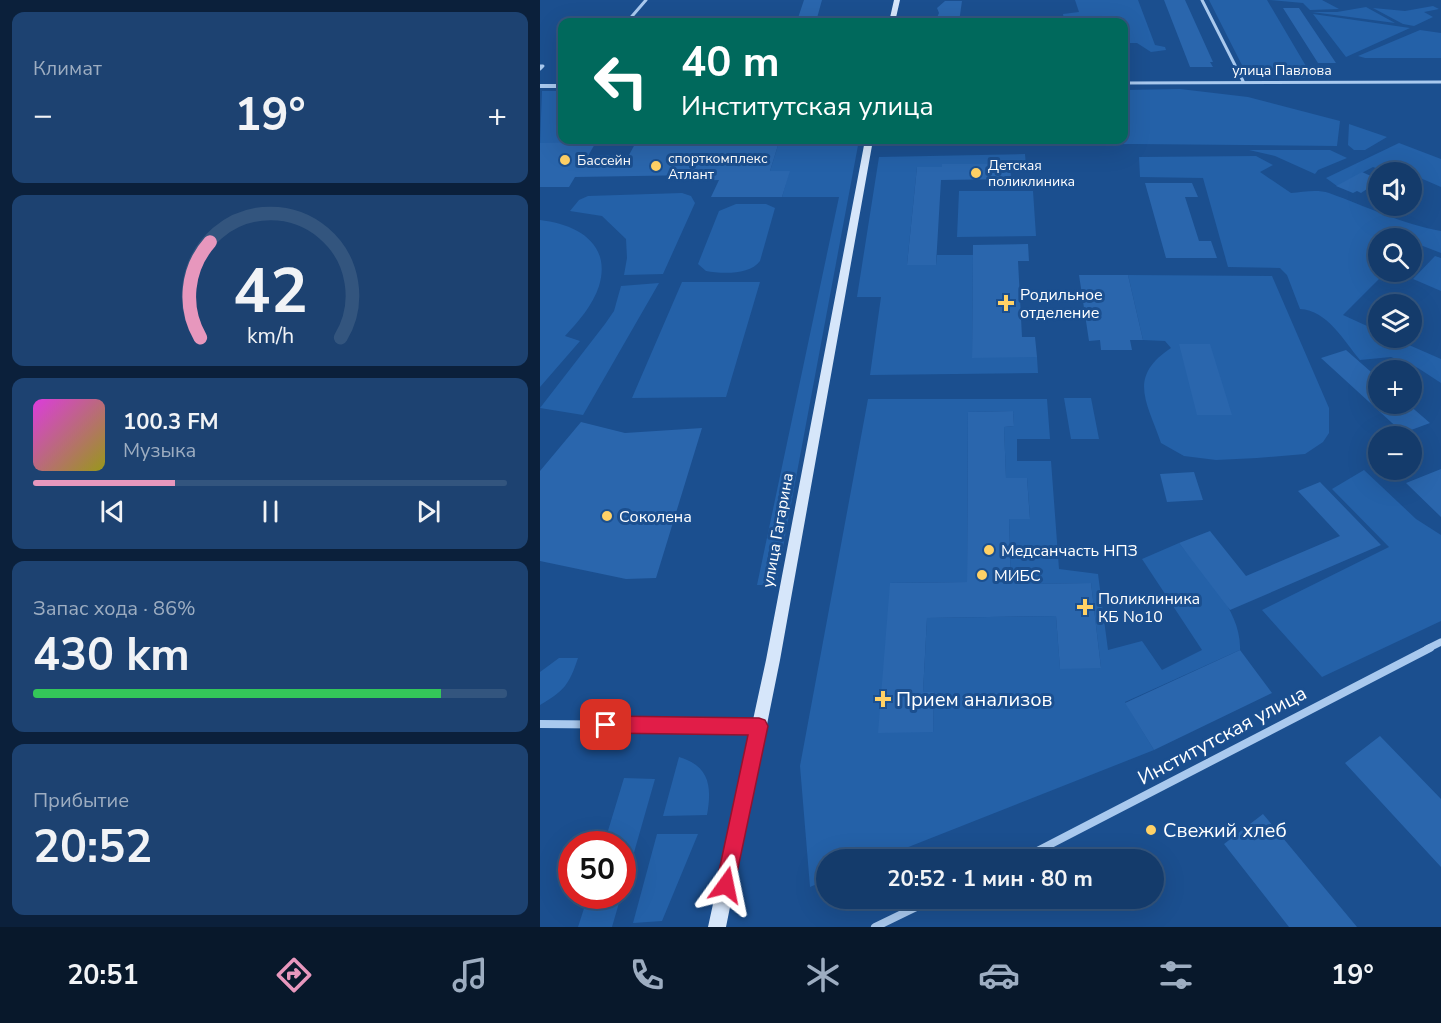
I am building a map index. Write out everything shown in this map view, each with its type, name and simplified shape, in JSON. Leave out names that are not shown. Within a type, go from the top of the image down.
[{"type":"main road","points":[[893,18],[897,0]]},
{"type":"main road","name":"улица Гагарина","points":[[717,927],[773,660],[868,144]]},
{"type":"street","points":[[630,18],[646,0]]},
{"type":"street","points":[[1202,0],[1243,81]]},
{"type":"street","name":"улица Павлова","points":[[1128,83],[1441,82]]},
{"type":"street","points":[[540,86],[558,86]]},
{"type":"street","name":"Институтская улица","points":[[1042,849],[1242,748],[1321,703],[1441,642]]},
{"type":"street","points":[[540,724],[759,726]]},
{"type":"street","points":[[875,927],[912,909]]},
{"type":"shaded area","points":[[1075,0],[1138,0],[1155,45],[1165,47],[1166,50],[1151,52],[1137,43],[1128,43],[1128,18],[1064,18],[1063,14],[1079,12]]},
{"type":"shaded area","points":[[1209,0],[1267,0],[1313,78],[1248,77]]},
{"type":"shaded area","points":[[1270,0],[1322,0],[1339,9],[1310,10],[1303,3]]},
{"type":"shaded area","points":[[1433,6],[1439,9],[1424,12],[1433,17],[1414,26],[1403,24],[1373,8],[1405,11]]},
{"type":"shaded area","points":[[1366,7],[1395,23],[1312,12],[1337,12]]},
{"type":"shaded area","points":[[1313,14],[1410,28],[1346,57]]},
{"type":"shaded area","points":[[784,17],[784,18],[693,18]]},
{"type":"shaded area","points":[[1420,30],[1441,33],[1441,58],[1365,58],[1358,56]]},
{"type":"shaded area","points":[[1180,89],[1248,97],[1340,121],[1337,146],[1065,145],[1128,144],[1128,90]]},
{"type":"shaded area","points":[[542,91],[558,91],[558,143],[540,144]]},
{"type":"shaded area","points":[[1349,124],[1387,137],[1365,150],[1354,150],[1348,145]]},
{"type":"shaded area","points":[[1399,143],[1441,159],[1441,187],[1422,179],[1422,162],[1368,162],[1368,170],[1337,186],[1326,178]]},
{"type":"shaded area","points":[[710,144],[744,144],[710,146]]},
{"type":"shaded area","points":[[778,144],[858,144],[776,585],[757,585],[839,197],[782,197],[789,172],[770,171]]},
{"type":"shaded area","points":[[889,144],[907,144],[907,145],[889,146]]},
{"type":"shaded area","points":[[1249,150],[1330,150],[1347,158],[1318,170],[1315,174],[1275,156]]},
{"type":"shaded area","points":[[1025,154],[1026,166],[943,164],[942,167],[917,167],[907,265],[936,265],[937,255],[973,255],[972,357],[1037,357],[1038,373],[870,375],[881,297],[857,297],[879,157]]},
{"type":"shaded area","points":[[1256,156],[1273,165],[1260,172],[1291,193],[1324,192],[1368,208],[1368,216],[1389,216],[1441,231],[1441,253],[1422,246],[1422,228],[1368,228],[1368,282],[1376,282],[1343,315],[1368,326],[1368,348],[1416,348],[1441,359],[1441,383],[1422,371],[1422,360],[1398,360],[1391,357],[1360,360],[1327,321],[1310,311],[1300,309],[1287,275],[1280,268],[1228,267],[1203,178],[1140,177],[1139,157]]},
{"type":"shaded area","points":[[959,191],[1033,191],[1036,236],[957,237]]},
{"type":"shaded area","points":[[682,193],[691,196],[695,203],[663,274],[624,275],[627,258],[626,239],[602,216],[570,211],[579,200],[588,196]]},
{"type":"shaded area","points":[[736,204],[766,204],[775,208],[760,261],[750,269],[743,271],[720,273],[706,271],[698,264],[719,211]]},
{"type":"shaded area","points":[[540,220],[566,226],[588,238],[596,247],[602,271],[593,300],[565,336],[580,341],[540,387]]},
{"type":"shaded area","points":[[1435,256],[1441,258],[1441,291],[1420,282],[1422,282],[1422,270]]},
{"type":"shaded area","points":[[1128,275],[1272,276],[1329,408],[1329,433],[1323,442],[1305,454],[1216,460],[1184,456],[1161,443],[1146,403],[1145,380],[1149,369],[1157,359],[1171,348],[1165,341],[1143,340]]},
{"type":"shaded area","points":[[682,282],[760,282],[726,397],[632,398]]},
{"type":"shaded area","points":[[659,283],[583,415],[540,408],[614,311],[621,286]]},
{"type":"shaded area","points":[[1064,398],[1091,398],[1099,439],[1071,439]]},
{"type":"shaded area","points":[[868,399],[1047,399],[1050,439],[1017,439],[1017,461],[1051,461],[1059,569],[1098,574],[1108,650],[1142,641],[1162,670],[1202,650],[1142,559],[1179,543],[1228,607],[1239,635],[1240,650],[1125,702],[1154,750],[903,849],[816,849],[816,884],[810,887],[800,766]],"holes":[[[1013,411],[1014,426],[1004,427],[1006,478],[1027,478],[1030,518],[1009,519],[1011,584],[1091,583],[1101,668],[1060,668],[1056,616],[927,618],[923,692],[934,692],[933,732],[890,583],[967,582],[968,412]]]},
{"type":"shaded area","points":[[1364,470],[1368,474],[1368,480],[1375,480],[1416,519],[1441,535],[1441,621],[1322,677],[1262,610],[1389,547],[1332,489]]},
{"type":"shaded area","points":[[559,658],[578,658],[565,686],[555,696],[540,705],[540,672]]},
{"type":"shaded area","points":[[679,757],[697,766],[707,779],[709,795],[707,815],[663,816]]},
{"type":"shaded area","points":[[624,778],[655,779],[636,846],[636,831],[608,831]]},
{"type":"shaded area","points":[[657,834],[698,834],[662,921],[633,923]]},
{"type":"shaded area","points":[[584,909],[617,909],[612,927],[578,927]]},
{"type":"building","points":[[804,0],[822,0],[817,18],[798,18]]},
{"type":"building","points":[[1164,0],[1185,0],[1213,62],[1210,62],[1213,67],[1190,67]]},
{"type":"building","points":[[945,1],[962,1],[960,18],[937,18],[939,13],[937,8]]},
{"type":"building","points":[[1283,8],[1299,8],[1336,63],[1318,63]]},
{"type":"building","name":"спорткомплекс Атлант","points":[[540,143],[595,144],[588,156],[629,155],[635,144],[711,144],[710,146],[778,144],[770,171],[790,171],[782,197],[711,197],[719,180],[695,181],[697,175],[575,177],[569,187],[540,187]]},
{"type":"building","points":[[942,164],[1010,164],[1011,179],[941,180],[936,265],[907,265],[917,167],[942,167]]},
{"type":"building","points":[[1362,172],[1368,175],[1368,189],[1361,193],[1357,191],[1353,193],[1336,186]]},
{"type":"building","points":[[1145,183],[1192,183],[1198,197],[1185,197],[1199,241],[1211,241],[1217,258],[1166,258]]},
{"type":"building","points":[[1028,244],[1029,261],[1018,261],[1022,337],[1035,337],[1037,357],[972,358],[973,245]]},
{"type":"building","points":[[1079,275],[1128,275],[1143,340],[1130,340],[1132,350],[1101,350],[1100,340],[1089,341]]},
{"type":"building","points":[[1179,344],[1210,344],[1232,415],[1197,415]]},
{"type":"building","points":[[1346,350],[1368,369],[1368,401],[1321,358]]},
{"type":"building","name":"Медсанчасть НПЗ","points":[[1013,411],[1014,426],[1004,427],[1006,478],[1027,478],[1030,519],[1009,519],[1011,584],[1091,583],[1101,668],[1060,669],[1056,616],[927,618],[923,692],[934,692],[933,732],[878,733],[890,583],[967,582],[968,412]]},
{"type":"building","points":[[1382,414],[1420,414],[1430,423],[1422,426],[1395,426]]},
{"type":"building","name":"Соколена","points":[[581,422],[625,433],[702,428],[656,578],[626,579],[540,561],[540,471]]},
{"type":"building","points":[[1441,469],[1441,517],[1406,483],[1422,480],[1422,477]]},
{"type":"building","points":[[1194,472],[1203,500],[1167,502],[1160,474]]},
{"type":"building","points":[[1320,482],[1381,545],[1230,610],[1179,543],[1210,531],[1246,576],[1340,536],[1298,491]]},
{"type":"building","points":[[1240,650],[1272,693],[1154,750],[1125,703]]},
{"type":"building","points":[[1380,736],[1441,799],[1441,867],[1345,763]]},
{"type":"building","points":[[1263,814],[1357,927],[1289,927],[1224,844]]},
{"type":"place","name":"Бассейн","points":[[565,160]]},
{"type":"place","name":"спорткомплекс Атлант","points":[[656,166]]},
{"type":"place","name":"Детская поликлиника","points":[[976,173]]},
{"type":"place","name":"Родильное отделение","points":[[1006,303]]},
{"type":"place","name":"Соколена","points":[[607,516]]},
{"type":"place","name":"Медсанчасть НПЗ","points":[[989,550]]},
{"type":"place","name":"МИБС","points":[[982,575]]},
{"type":"place","name":"Поликлиника КБ No10","points":[[1085,607]]},
{"type":"place","name":"Прием анализов","points":[[883,699]]},
{"type":"place","name":"Свежий хлеб","points":[[1151,830]]},
{"type":"route","points":[[606,725],[759,726],[726,885]]}]
